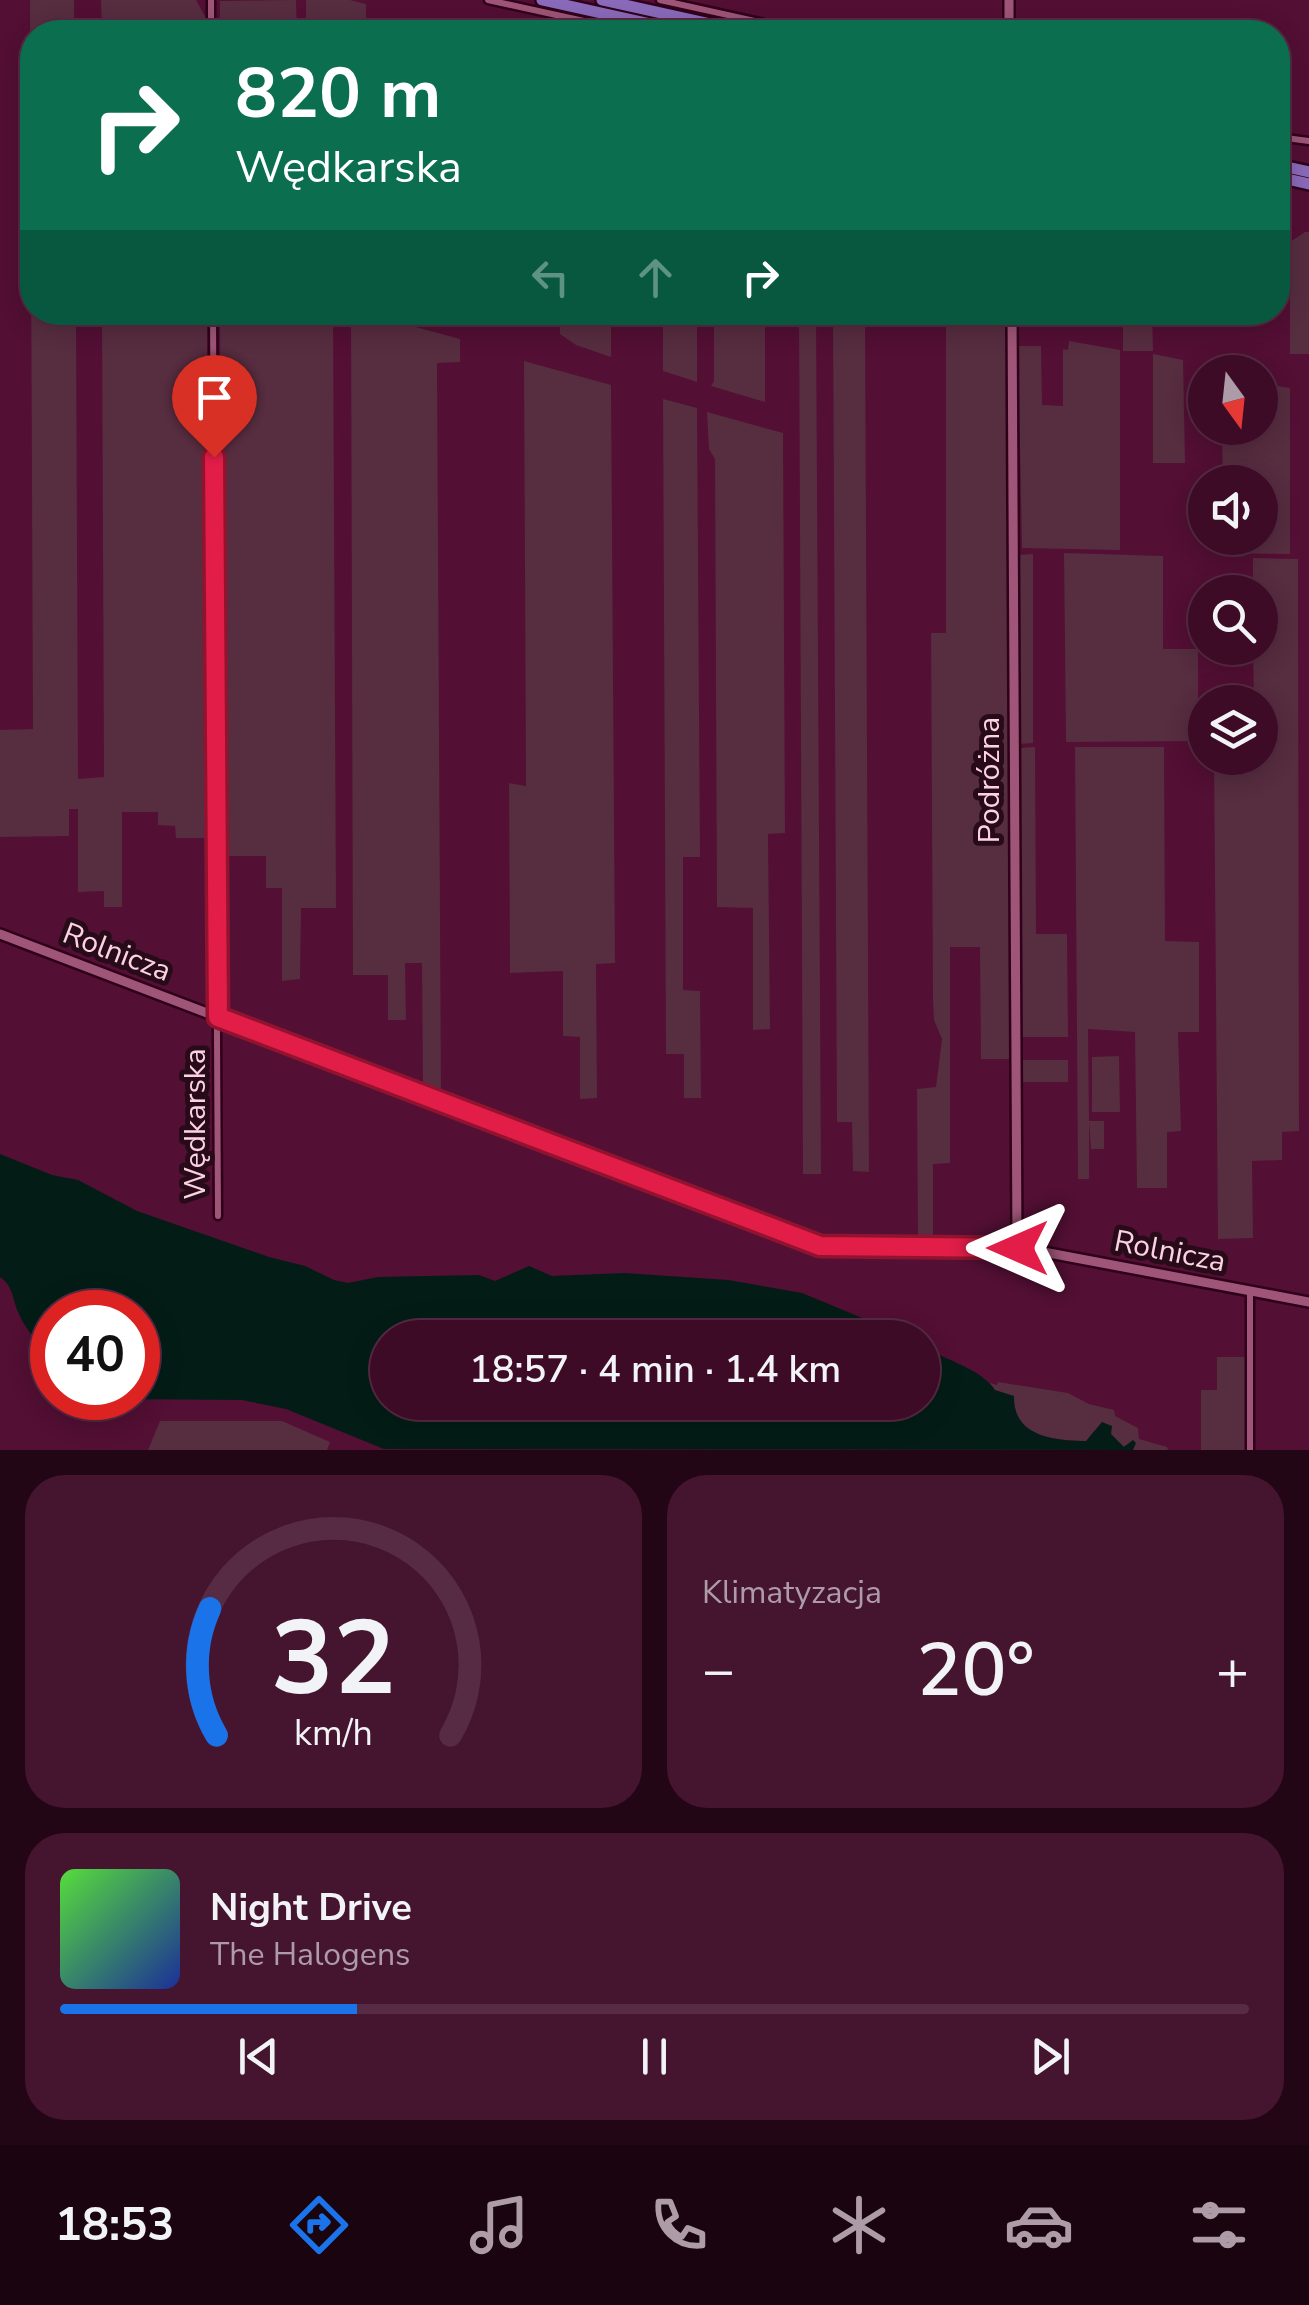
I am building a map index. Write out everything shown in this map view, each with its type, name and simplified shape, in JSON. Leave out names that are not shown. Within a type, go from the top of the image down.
[{"type":"highway","points":[[542,0],[633,20]]},
{"type":"highway","points":[[602,0],[693,20]]},
{"type":"street","points":[[488,0],[579,20]]},
{"type":"street","points":[[660,0],[750,20]]},
{"type":"street","name":"Wędkarska","points":[[213,325],[218,1216]]},
{"type":"street","name":"Podróżna","points":[[1012,325],[1018,1248]]},
{"type":"street","name":"Rolnicza","points":[[0,934],[820,1246],[1018,1248],[1309,1302]]},
{"type":"street","points":[[1250,1291],[1250,1450]]},
{"type":"shaded area","points":[[30,0],[74,0],[74,20],[30,20]]},
{"type":"shaded area","points":[[101,0],[196,0],[207,20],[102,20]]},
{"type":"shaded area","points":[[296,0],[297,20],[220,20],[220,1]]},
{"type":"shaded area","points":[[306,0],[366,4],[366,20],[306,20]]},
{"type":"shaded area","points":[[1309,232],[1309,354],[1290,354],[1290,242]]},
{"type":"shaded area","points":[[31,325],[76,325],[78,779],[104,777],[102,325],[207,325],[210,838],[176,838],[175,826],[158,825],[158,812],[122,812],[122,907],[104,907],[104,891],[78,892],[78,809],[69,809],[69,836],[0,837],[0,730],[33,729]]},
{"type":"shaded area","points":[[220,325],[333,325],[336,908],[301,908],[300,979],[282,981],[282,888],[266,888],[266,856],[223,856]]},
{"type":"shaded area","points":[[351,325],[408,325],[460,339],[460,362],[437,363],[441,1095],[423,1089],[422,963],[405,963],[406,1020],[388,1020],[388,975],[353,975]]},
{"type":"shaded area","points":[[560,325],[611,325],[611,357],[576,345],[560,334]]},
{"type":"shaded area","points":[[663,325],[697,325],[697,382],[663,371]]},
{"type":"shaded area","points":[[714,325],[765,325],[765,402],[711,386]]},
{"type":"shaded area","points":[[799,325],[816,325],[821,1174],[803,1174]]},
{"type":"shaded area","points":[[833,325],[865,325],[869,1172],[853,1171],[852,1122],[837,1122]]},
{"type":"shaded area","points":[[946,325],[1008,325],[1013,1059],[981,1059],[980,947],[950,947],[950,1163],[933,1164],[933,1241],[918,1241],[917,1089],[936,1087],[942,1039],[934,1020],[933,999],[931,633],[946,633]]},
{"type":"shaded area","points":[[1123,325],[1152,325],[1153,351],[1123,351]]},
{"type":"shaded area","points":[[1069,341],[1120,350],[1120,550],[1022,548],[1018,346],[1041,346],[1042,405],[1063,406],[1063,349],[1068,350]]},
{"type":"shaded area","points":[[1153,354],[1183,360],[1185,463],[1153,463]]},
{"type":"shaded area","points":[[524,361],[611,385],[615,963],[596,964],[597,1098],[580,1099],[580,1037],[563,1036],[563,971],[510,973],[509,783],[526,786]]},
{"type":"shaded area","points":[[1278,386],[1290,388],[1290,554],[1278,554],[1278,465],[1223,465],[1222,445],[1278,445]]},
{"type":"shaded area","points":[[663,399],[697,408],[700,857],[683,857],[683,990],[700,991],[701,1098],[684,1098],[684,1054],[666,1054]]},
{"type":"shaded area","points":[[707,412],[783,433],[785,833],[768,834],[770,1029],[753,1030],[753,908],[717,907],[715,459],[709,449]]},
{"type":"shaded area","points":[[1064,553],[1163,556],[1163,649],[1188,649],[1188,665],[1198,665],[1198,685],[1188,685],[1188,741],[1066,742]]},
{"type":"shaded area","points":[[1033,554],[1033,743],[1019,744],[1018,555]]},
{"type":"shaded area","points":[[1253,558],[1298,559],[1299,1131],[1282,1132],[1282,1160],[1252,1161],[1253,1238],[1218,1239],[1214,775],[1278,775],[1278,685],[1254,685],[1253,665],[1278,665],[1278,575],[1253,575]]},
{"type":"shaded area","points":[[1035,747],[1036,934],[1067,934],[1068,1037],[1021,1037],[1019,748]]},
{"type":"shaded area","points":[[1075,747],[1164,747],[1165,941],[1199,942],[1199,1032],[1178,1032],[1181,1131],[1167,1132],[1167,1188],[1137,1188],[1135,1032],[1088,1029],[1089,1121],[1104,1121],[1104,1149],[1091,1149],[1089,1122],[1089,1179],[1078,1179]]},
{"type":"shaded area","points":[[1119,1056],[1120,1112],[1092,1112],[1092,1057]]},
{"type":"shaded area","points":[[1021,1060],[1068,1060],[1068,1082],[1022,1082]]},
{"type":"shaded area","points":[[0,1154],[52,1175],[78,1180],[137,1211],[348,1283],[378,1277],[479,1275],[495,1281],[529,1266],[552,1276],[624,1273],[728,1280],[802,1293],[867,1320],[370,1320],[370,1420],[940,1420],[940,1355],[972,1371],[995,1390],[1014,1396],[1020,1420],[1037,1434],[1086,1441],[1102,1422],[1112,1426],[1111,1434],[1124,1447],[1133,1440],[1136,1443],[1133,1450],[384,1449],[286,1409],[242,1400],[160,1399],[160,1290],[30,1290],[30,1333],[10,1288],[0,1277]]},
{"type":"shaded area","points":[[1217,1357],[1246,1357],[1246,1450],[1201,1450],[1201,1390],[1217,1390]]},
{"type":"shaded area","points":[[990,1383],[1068,1393],[1089,1404],[1114,1410],[1115,1416],[1138,1428],[1139,1439],[1168,1450],[1133,1450],[1134,1441],[1123,1447],[1111,1434],[1094,1431],[1087,1441],[1038,1434],[1022,1425],[991,1388]]},
{"type":"shaded area","points":[[160,1421],[282,1421],[330,1442],[327,1450],[148,1450]]},
{"type":"route","points":[[214,457],[218,1017],[820,1246],[1018,1248]]}]
